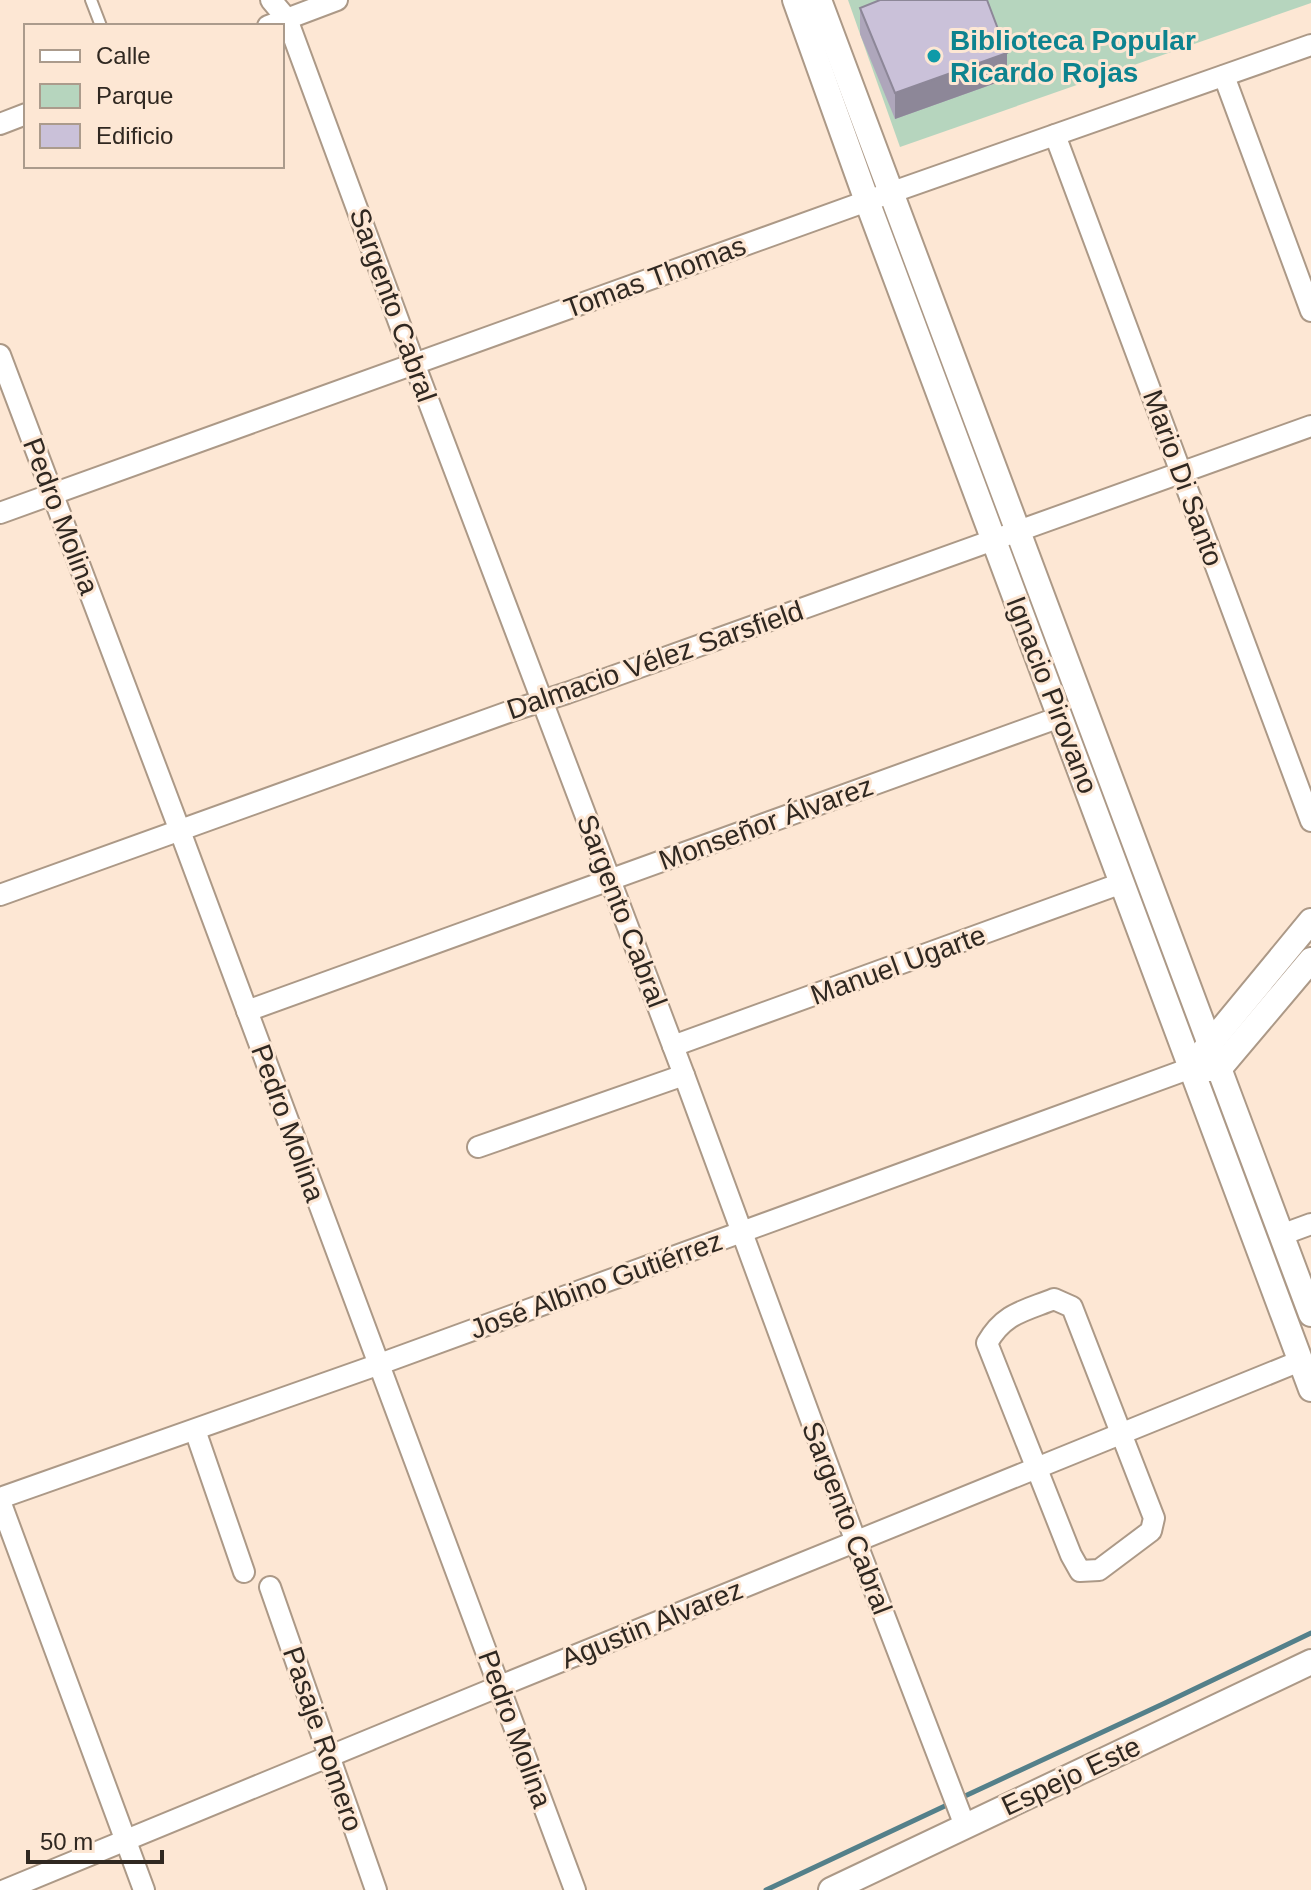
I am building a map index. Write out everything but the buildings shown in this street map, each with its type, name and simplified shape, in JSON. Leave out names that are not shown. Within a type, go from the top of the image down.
[{"type":"street","name":"Sargento Cabral","points":[[271,0],[278,23]]},
{"type":"street","points":[[278,23],[337,0]]},
{"type":"street","name":"Ignacio Pirovano","points":[[795,0],[867,201],[1311,1389]]},
{"type":"street","name":"Ignacio Pirovano","points":[[819,0],[1311,1314]]},
{"type":"street","name":"Sargento Cabral","points":[[284,38],[414,363],[543,701],[965,1826]]},
{"type":"street","name":"Tomas Thomas","points":[[0,513],[1311,45]]},
{"type":"street","points":[[1224,76],[1311,311]]},
{"type":"street","points":[[0,124],[24,115]]},
{"type":"street","name":"Mario Di Santo","points":[[1055,135],[1311,821]]},
{"type":"street","name":"Pedro Molina","points":[[0,355],[575,1890]]},
{"type":"street","name":"Dalmacio Vélez Sarsfield","points":[[0,895],[1311,426]]},
{"type":"street","name":"Monseñor Álvarez","points":[[247,1011],[1060,717]]},
{"type":"street","name":"Manuel Ugarte","points":[[673,1046],[1122,883]]},
{"type":"street","points":[[1191,1068],[1209,1042],[1311,921]]},
{"type":"street","points":[[1191,1068],[1219,1069],[1311,960]]},
{"type":"street","name":"José Albino Gutiérrez","points":[[0,1500],[1191,1068]]},
{"type":"street","points":[[478,1147],[684,1075]]},
{"type":"street","points":[[1248,1220],[1272,1210]]},
{"type":"street","points":[[1281,1235],[1311,1224]]},
{"type":"street","points":[[1266,1269],[1290,1258]]},
{"type":"street","points":[[1054,1299],[1072,1307],[1121,1433],[1154,1518],[1151,1531],[1099,1570],[1080,1571],[1035,1468],[987,1343],[995,1330],[1007,1318],[1054,1299]]},
{"type":"street","name":"Agustin Alvarez","points":[[5,1890],[1300,1361]]},
{"type":"street","points":[[195,1430],[244,1572]]},
{"type":"street","points":[[0,1500],[144,1890]]},
{"type":"street","name":"Pasaje Romero","points":[[270,1587],[376,1890]]},
{"type":"street","name":"Espejo Este","points":[[831,1890],[1311,1662]]},
{"type":"lane","points":[[91,0],[100,24]]},
{"type":"green space","points":[[848,0],[1311,0],[1311,3],[900,147]]},
{"type":"waterway","points":[[965,1796],[1311,1633]]},
{"type":"waterway","points":[[766,1890],[947,1805]]},
{"type":"place","name":"Biblioteca Popular Ricardo Rojas","points":[[934,56]]}]
